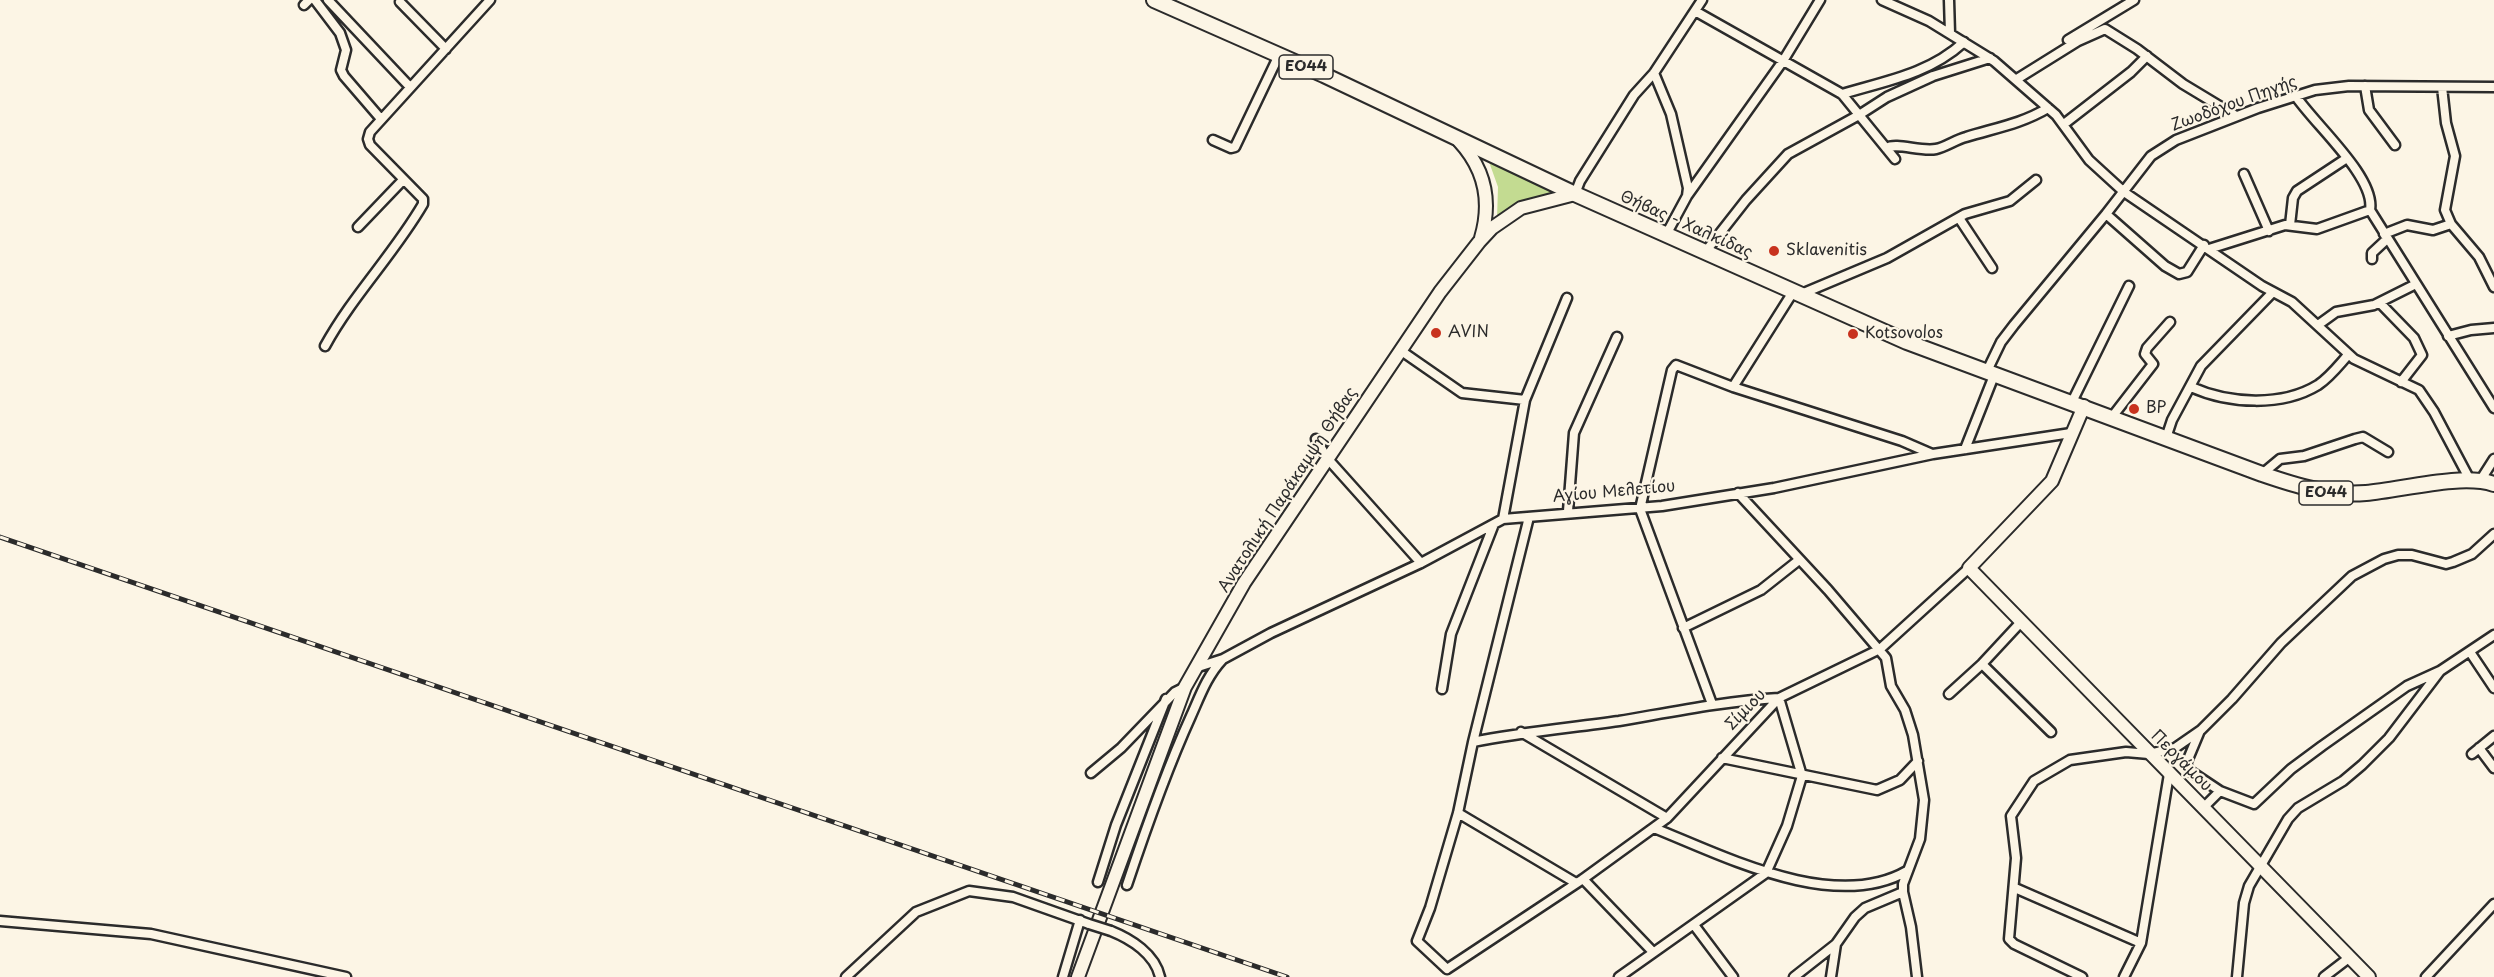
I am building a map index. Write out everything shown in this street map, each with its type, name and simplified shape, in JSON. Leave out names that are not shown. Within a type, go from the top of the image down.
[{"type":"main road","name":"Θήβας - Χαλκίδας","points":[[1154,0],[1456,137],[1575,194],[1667,233],[1796,294],[1907,342],[2262,474],[2299,487],[2338,493],[2364,493],[2482,481]]},
{"type":"main road","points":[[1456,137],[1474,160],[1485,186],[1485,224],[1479,242]]},
{"type":"main road","name":"Ανατολική Παράκαμψη Θήβας","points":[[1078,977],[1185,687],[1244,583],[1440,292],[1479,242],[1492,228],[1521,208],[1575,194]]},
{"type":"main road","points":[[2072,433],[2078,404]]},
{"type":"main road","name":"Σίμιου","points":[[1969,568],[2052,482],[2072,433]]},
{"type":"main road","name":"Περγάμου","points":[[1969,568],[2369,977]]},
{"type":"street","points":[[315,0],[340,33],[346,50],[341,70],[344,76],[381,118]]},
{"type":"street","points":[[328,0],[410,87]]},
{"type":"street","points":[[325,346],[347,309],[396,246],[423,204],[423,199],[370,145],[370,132],[490,0]]},
{"type":"street","points":[[1575,194],[1580,181],[1634,95],[1654,73],[1702,0]]},
{"type":"street","points":[[1667,233],[1687,196],[1783,61],[1820,0]]},
{"type":"street","points":[[1882,0],[1950,33],[1990,58],[2048,108],[2064,124],[2090,160],[2124,192],[2272,292],[2292,302],[2348,355],[2419,390],[2482,481],[2494,459]]},
{"type":"street","points":[[1949,0],[1950,33]]},
{"type":"street","points":[[2015,78],[2046,53],[2134,0]]},
{"type":"street","points":[[400,3],[446,49]]},
{"type":"street","points":[[1695,11],[1842,94],[1895,159]]},
{"type":"street","points":[[2015,78],[2097,30],[2112,32],[2184,84],[2236,116]]},
{"type":"street","points":[[1842,94],[1919,72],[1949,56],[1964,42]]},
{"type":"street","points":[[1213,140],[1231,148],[1235,147],[1279,56]]},
{"type":"street","points":[[2064,124],[2131,72],[2147,56]]},
{"type":"street","points":[[1706,251],[1746,200],[1788,154],[1859,115],[1874,104],[1933,76],[1990,58]]},
{"type":"street","points":[[1654,73],[1671,114],[1684,164],[1687,196]]},
{"type":"street","name":"Ζωοδόχου Πηγής","points":[[1965,448],[2001,342],[2124,192],[2140,169],[2161,148],[2236,116],[2295,95],[2349,86],[2494,87]]},
{"type":"street","points":[[2365,86],[2369,110],[2395,145]]},
{"type":"street","points":[[2442,87],[2446,123],[2455,156],[2445,210],[2451,224],[2479,257],[2493,287]]},
{"type":"street","points":[[2295,95],[2307,114],[2348,158],[2372,201],[2370,210],[2494,408]]},
{"type":"street","points":[[1886,148],[1896,145],[1919,151],[1937,149],[1966,137],[2016,124],[2048,108]]},
{"type":"street","points":[[2290,225],[2293,198],[2297,191],[2348,158]]},
{"type":"street","points":[[2244,174],[2269,231]]},
{"type":"street","points":[[358,227],[403,180]]},
{"type":"street","points":[[1733,387],[1796,294],[1887,258],[1959,218],[2010,201],[2036,180]]},
{"type":"street","points":[[2106,214],[2165,266],[2179,274],[2187,272],[2206,247],[2290,225],[2317,229],[2335,225],[2370,210]]},
{"type":"street","points":[[1959,218],[1992,268]]},
{"type":"street","points":[[2372,259],[2372,253],[2386,237],[2407,225],[2433,230],[2451,224]]},
{"type":"street","points":[[2318,325],[2336,312],[2380,303],[2416,284]]},
{"type":"street","points":[[2078,404],[2129,286]]},
{"type":"street","points":[[2166,438],[2175,413],[2191,387],[2200,366],[2272,292]]},
{"type":"street","points":[[1503,519],[1525,400],[1567,297]]},
{"type":"street","points":[[2380,303],[2414,338],[2422,355],[2401,382]]},
{"type":"street","points":[[2112,417],[2153,364],[2145,354],[2147,348],[2170,322]]},
{"type":"street","points":[[2448,336],[2471,330],[2494,328]]},
{"type":"street","points":[[1568,511],[1574,433],[1617,337]]},
{"type":"street","points":[[1401,350],[1462,393],[1525,400]]},
{"type":"street","points":[[2191,387],[2224,399],[2244,401],[2300,392],[2324,380],[2348,355]]},
{"type":"street","points":[[1712,704],[1640,509],[1672,370],[1676,365],[1681,365],[1733,387],[1902,441],[1933,454]]},
{"type":"street","name":"Αγίου Μελετίου","points":[[1195,668],[1222,659],[1271,633],[1421,563],[1503,519],[1568,511],[1640,509],[1774,488],[1965,448],[2072,433]]},
{"type":"street","points":[[2262,474],[2280,459],[2304,456],[2355,438],[2363,437],[2388,452]]},
{"type":"street","points":[[1316,439],[1327,458],[1421,563]]},
{"type":"street","points":[[1738,493],[1886,658],[1891,686],[1909,721],[1918,761],[1923,809],[1920,838],[1907,871],[1903,892],[1911,927],[1917,977]]},
{"type":"street","points":[[1445,973],[1417,941],[1430,908],[1458,813],[1473,742],[1529,517]]},
{"type":"street","points":[[1442,689],[1451,634],[1494,524]]},
{"type":"street","points":[[2079,976],[2010,941],[2008,936],[2015,888],[2016,858],[2011,816],[2034,781],[2070,760],[2126,752],[2149,754],[2175,748],[2201,730],[2232,699],[2281,643],[2352,576],[2384,559],[2398,555],[2412,555],[2446,564],[2453,562],[2472,554],[2494,534]]},
{"type":"street","points":[[1683,628],[1761,590],[1799,560]]},
{"type":"street","name":"Σίμιου","points":[[1445,973],[1667,819],[1779,698],[1880,649],[1969,568]]},
{"type":"street","points":[[1949,694],[1982,664],[2021,622]]},
{"type":"street","points":[[2201,730],[2186,764],[2190,771],[2220,791],[2254,804],[2291,769],[2407,686],[2440,671],[2494,635]]},
{"type":"street","points":[[2470,652],[2494,688]]},
{"type":"street","points":[[1127,885],[1181,738],[1211,672],[1222,659]]},
{"type":"street","points":[[1982,664],[2051,732]]},
{"type":"street","points":[[2237,977],[2244,903],[2260,864],[2293,814],[2312,799],[2343,781],[2362,765],[2389,738],[2440,671]]},
{"type":"street","points":[[1091,773],[1121,748],[1166,699],[1185,687]]},
{"type":"street","points":[[1473,742],[1521,732],[1617,721],[1712,704],[1779,698],[1802,776],[1787,826],[1766,873],[1619,977]]},
{"type":"street","points":[[1098,882],[1116,825],[1166,699]]},
{"type":"street","points":[[1521,732],[1667,819]]},
{"type":"street","points":[[2494,736],[2475,751],[2494,768]]},
{"type":"street","points":[[1722,758],[1876,790],[1900,780],[1918,761]]},
{"type":"street","points":[[2124,977],[2141,943],[2169,774]]},
{"type":"street","points":[[2204,807],[2220,791]]},
{"type":"street","points":[[1458,813],[1580,881],[1653,952]]},
{"type":"street","points":[[1654,828],[1766,873],[1805,883],[1843,885],[1877,882],[1907,871]]},
{"type":"street","points":[[2015,888],[2141,943]]},
{"type":"street","points":[[846,977],[916,912],[969,891],[1013,897],[1111,931],[1134,942],[1151,959],[1160,977]]},
{"type":"street","points":[[1794,977],[1836,944],[1855,917],[1866,908],[1903,892]]},
{"type":"street","points":[[2426,977],[2494,903]]},
{"type":"street","points":[[1063,977],[1080,920]]},
{"type":"street","points":[[0,921],[151,934],[346,977]]},
{"type":"street","points":[[1694,925],[1733,977]]},
{"type":"street","points":[[1831,977],[1836,944]]},
{"type":"street","points":[[2324,977],[2350,957]]},
{"type":"green space","points":[[1488,159],[1557,193],[1526,200],[1497,219],[1498,187]]},
{"type":"railway","points":[[0,537],[1287,977]]},
{"type":"place","name":"Sklavenitis","points":[[1774,251]]},
{"type":"place","name":"AVIN","points":[[1436,333]]},
{"type":"place","name":"Kotsovolos","points":[[1853,334]]},
{"type":"place","name":"BP","points":[[2134,409]]}]
